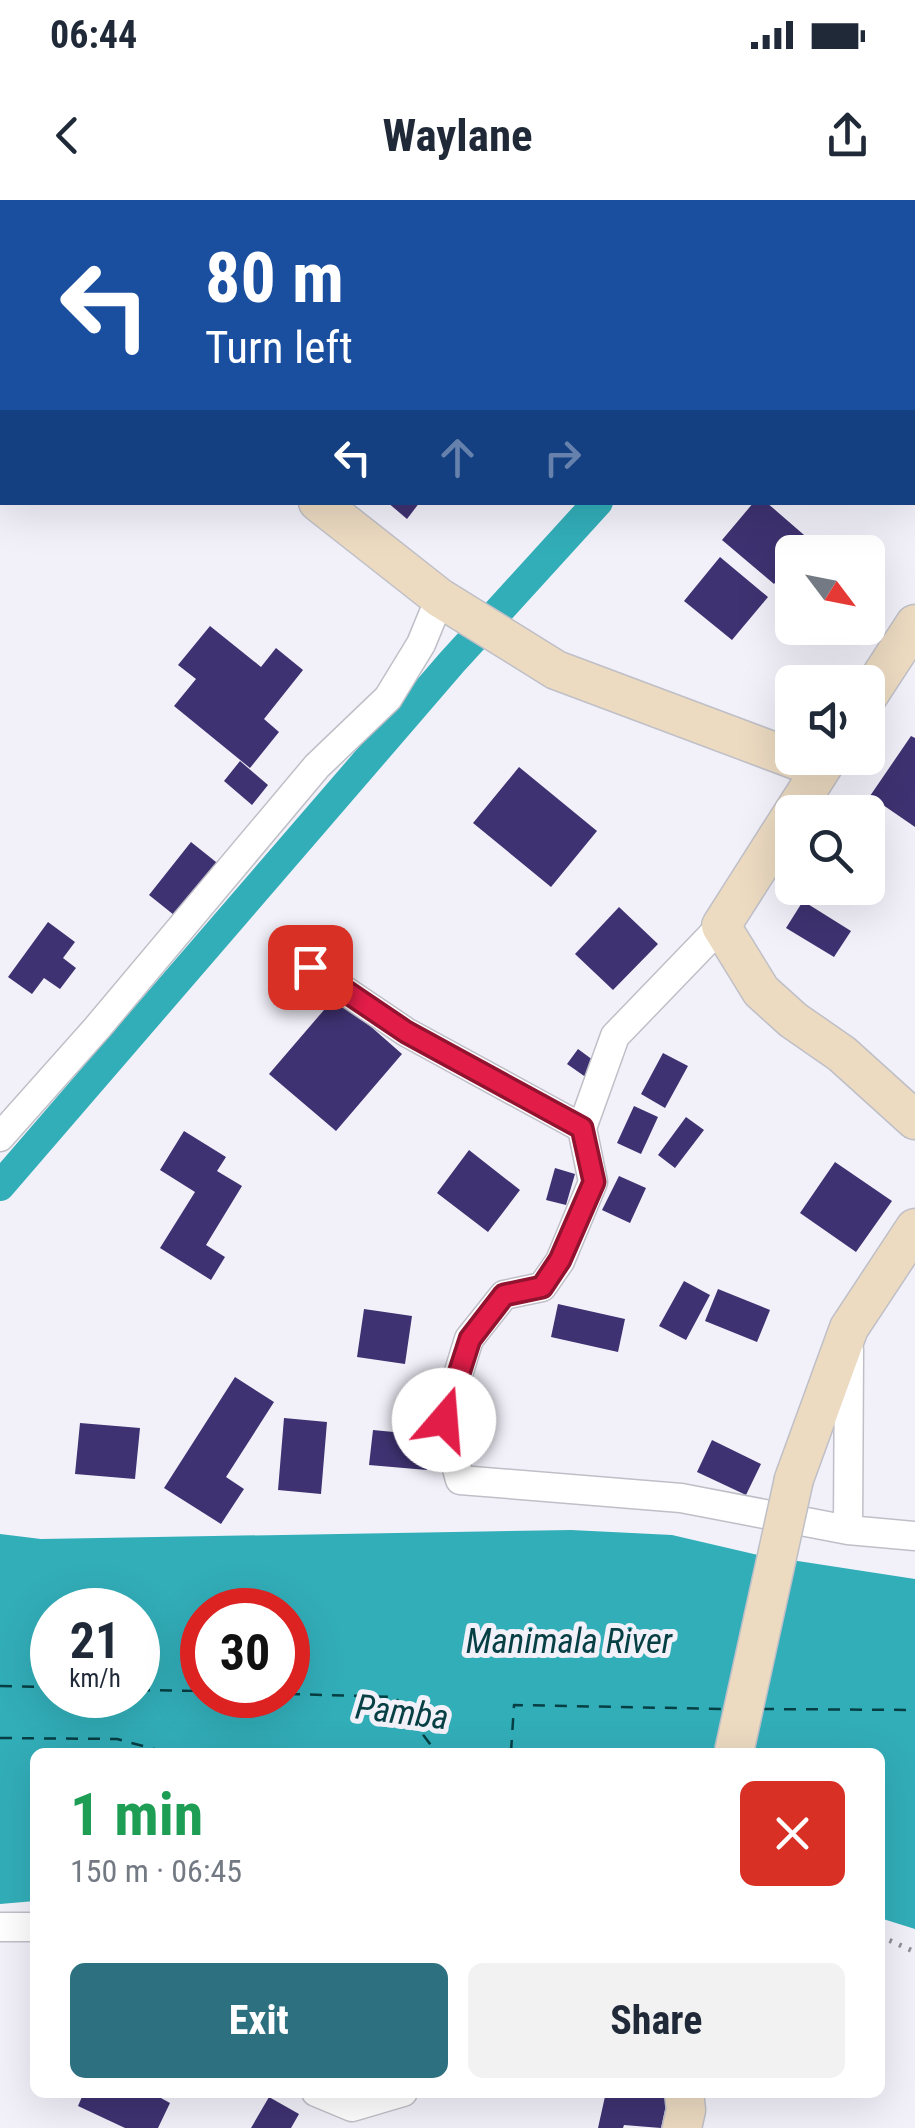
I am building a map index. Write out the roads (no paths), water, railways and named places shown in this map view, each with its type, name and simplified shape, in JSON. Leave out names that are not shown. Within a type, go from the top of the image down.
[{"type":"main road","points":[[322,505],[450,604],[556,670],[775,746]]},
{"type":"main road","points":[[885,670],[915,624]]},
{"type":"main road","points":[[816,775],[721,926],[761,992],[842,1054],[915,1120]]},
{"type":"main road","points":[[735,1748],[794,1479],[848,1328],[915,1228]]},
{"type":"main road","points":[[682,2128],[685,2098]]},
{"type":"street","points":[[0,1137],[318,766],[388,698],[450,604]]},
{"type":"street","points":[[721,926],[615,1036],[582,1128],[594,1182],[560,1260],[542,1287],[504,1295],[470,1339],[444,1420],[460,1480],[681,1498],[848,1530],[915,1536]]},
{"type":"street","points":[[310,967],[406,1032],[582,1128]]},
{"type":"street","points":[[848,1328],[848,1530]]},
{"type":"street","points":[[0,1927],[30,1927]]},
{"type":"street","points":[[330,2098],[352,2107],[383,2098]]},
{"type":"water","name":"Manimala River","points":[[571,1530],[672,1535],[758,1555],[915,1579],[915,1929],[885,1920],[885,1748],[30,1748],[30,1901],[0,1904],[0,1534],[41,1539]]},
{"type":"waterway","points":[[0,1186],[452,662],[595,505]]},
{"type":"water label","name":"Pamba","points":[[402,1712]]}]
